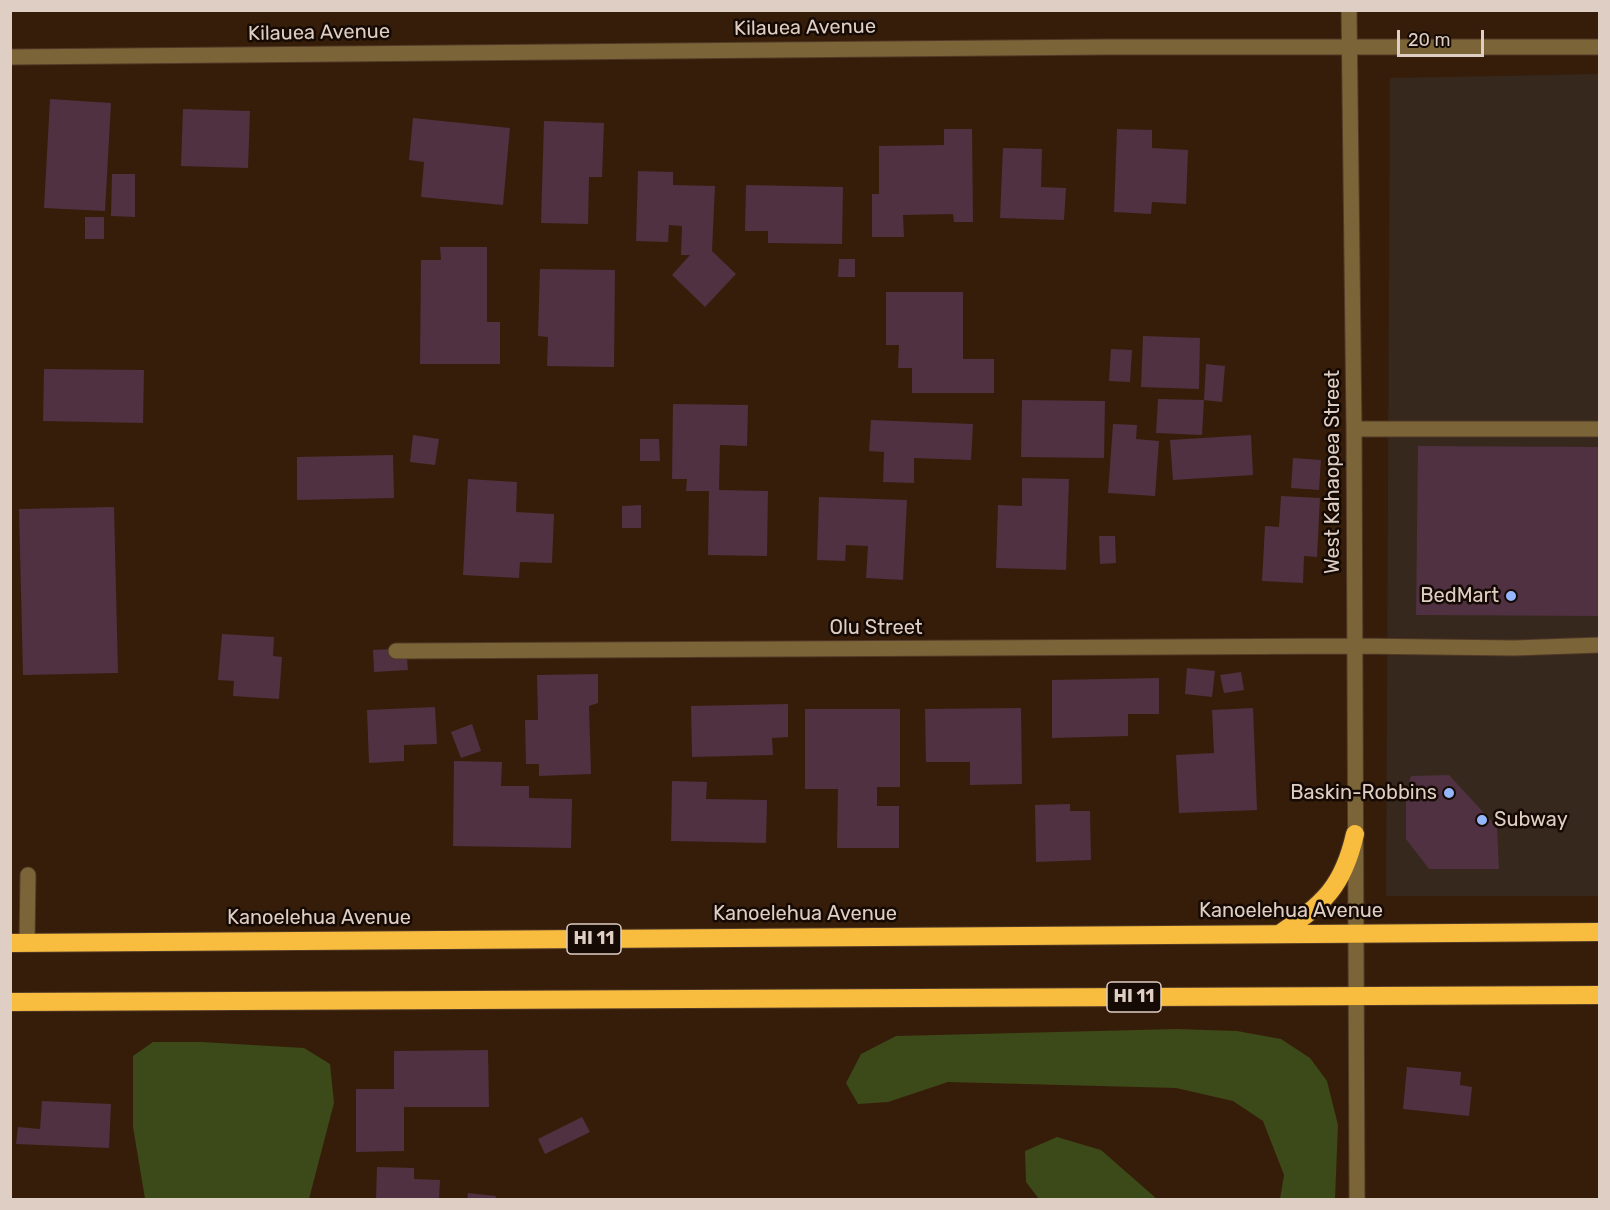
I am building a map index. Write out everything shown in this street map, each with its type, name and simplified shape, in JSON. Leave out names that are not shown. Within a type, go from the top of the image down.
[{"type":"highway","points":[[1281,933],[1316,908],[1337,884],[1351,854],[1355,834]]},
{"type":"highway","name":"Kanoelehua Avenue","points":[[19,943],[1599,932]]},
{"type":"highway","name":"HI 11","points":[[10,1002],[1599,995]]},
{"type":"street","name":"West Kahaopea Street","points":[[1349,10],[1354,429],[1357,1200]]},
{"type":"street","name":"Kilauea Avenue","points":[[10,57],[1081,47],[1599,47]]},
{"type":"street","points":[[1354,429],[1599,429]]},
{"type":"street","name":"Olu Street","points":[[396,651],[1355,646],[1514,648],[1599,645]]},
{"type":"street","points":[[19,943],[28,875]]},
{"type":"shaded area","points":[[1599,74],[1599,896],[1386,896],[1390,78]]},
{"type":"green space","points":[[1177,1029],[1237,1031],[1281,1039],[1310,1058],[1327,1081],[1338,1125],[1335,1199],[1280,1199],[1284,1175],[1263,1121],[1233,1101],[1176,1088],[948,1082],[888,1102],[858,1104],[846,1083],[861,1054],[896,1036]]},
{"type":"green space","points":[[153,1042],[201,1042],[304,1048],[330,1064],[334,1103],[309,1199],[145,1199],[133,1127],[133,1056]]},
{"type":"green space","points":[[1057,1137],[1101,1150],[1157,1199],[1039,1199],[1026,1182],[1025,1151]]},
{"type":"building","points":[[50,99],[111,103],[105,211],[44,208]]},
{"type":"building","points":[[183,109],[250,111],[248,168],[181,166]]},
{"type":"building","points":[[413,118],[510,128],[503,205],[421,197],[424,162],[409,160]]},
{"type":"building","points":[[544,121],[604,123],[602,177],[589,177],[588,224],[541,223]]},
{"type":"building","points":[[944,129],[972,129],[973,222],[954,222],[953,214],[903,215],[904,237],[872,237],[872,194],[879,194],[879,146],[944,145]]},
{"type":"building","points":[[1117,129],[1152,130],[1152,148],[1188,150],[1186,204],[1152,202],[1151,214],[1114,212]]},
{"type":"building","points":[[1003,148],[1042,149],[1041,187],[1066,188],[1064,220],[1000,218]]},
{"type":"building","points":[[638,171],[673,172],[673,185],[715,186],[712,251],[736,274],[705,307],[672,275],[690,255],[681,255],[682,226],[669,225],[668,242],[636,241]]},
{"type":"building","points":[[112,174],[135,174],[135,217],[111,216]]},
{"type":"building","points":[[746,185],[843,187],[842,244],[768,243],[768,231],[745,231]]},
{"type":"building","points":[[85,217],[104,217],[104,239],[85,239]]},
{"type":"building","points":[[440,247],[487,247],[487,322],[500,322],[500,364],[420,364],[421,260],[441,260]]},
{"type":"building","points":[[839,259],[855,259],[855,277],[838,277]]},
{"type":"building","points":[[540,269],[615,270],[614,367],[547,366],[548,337],[538,336]]},
{"type":"building","points":[[886,292],[963,292],[963,359],[994,359],[994,393],[912,393],[912,368],[898,368],[899,345],[886,345]]},
{"type":"building","points":[[1143,336],[1200,338],[1199,389],[1141,387]]},
{"type":"building","points":[[1111,349],[1132,350],[1130,382],[1109,381]]},
{"type":"building","points":[[1206,364],[1225,366],[1222,402],[1204,400]]},
{"type":"building","points":[[44,369],[144,370],[143,423],[43,421]]},
{"type":"building","points":[[1158,399],[1204,400],[1202,435],[1156,433]]},
{"type":"building","points":[[1022,400],[1105,401],[1104,458],[1021,457]]},
{"type":"building","points":[[673,404],[748,405],[747,446],[720,445],[719,490],[768,491],[767,556],[708,555],[709,491],[686,491],[687,479],[672,479]]},
{"type":"building","points":[[871,420],[973,424],[971,460],[914,458],[914,483],[883,482],[884,452],[869,451]]},
{"type":"building","points":[[1113,424],[1137,425],[1136,439],[1159,441],[1155,496],[1108,493]]},
{"type":"building","points":[[413,435],[439,439],[435,465],[410,462]]},
{"type":"building","points":[[1251,435],[1253,475],[1173,480],[1170,440]]},
{"type":"building","points":[[640,439],[659,439],[660,461],[640,461]]},
{"type":"building","points":[[1418,446],[1600,447],[1600,616],[1416,615]]},
{"type":"building","points":[[393,455],[394,498],[297,500],[297,457]]},
{"type":"building","points":[[1293,458],[1321,460],[1319,490],[1291,488]]},
{"type":"building","points":[[1022,478],[1069,479],[1066,570],[996,568],[998,505],[1022,506]]},
{"type":"building","points":[[468,479],[517,482],[516,512],[554,514],[552,563],[520,562],[519,578],[463,575]]},
{"type":"building","points":[[1281,496],[1320,498],[1317,557],[1304,556],[1303,583],[1262,581],[1265,526],[1279,527]]},
{"type":"building","points":[[819,497],[907,500],[903,580],[866,578],[868,546],[846,545],[845,561],[817,560]]},
{"type":"building","points":[[641,505],[641,528],[622,528],[622,506]]},
{"type":"building","points":[[114,507],[118,673],[23,675],[19,509]]},
{"type":"building","points":[[1099,536],[1115,536],[1116,563],[1100,564]]},
{"type":"building","points":[[222,634],[274,637],[273,656],[282,657],[279,699],[233,696],[234,681],[218,680]]},
{"type":"building","points":[[406,648],[408,670],[374,672],[373,650]]},
{"type":"building","points":[[1187,668],[1215,671],[1212,697],[1185,694]]},
{"type":"building","points":[[1241,672],[1244,690],[1224,693],[1220,675]]},
{"type":"building","points":[[598,674],[598,703],[589,706],[591,774],[539,776],[539,764],[526,764],[525,720],[538,720],[537,675]]},
{"type":"building","points":[[1159,678],[1159,714],[1128,714],[1128,736],[1052,738],[1052,680]]},
{"type":"building","points":[[788,704],[788,737],[772,738],[773,755],[692,757],[691,706]]},
{"type":"building","points":[[435,707],[437,744],[404,745],[404,761],[369,763],[367,710]]},
{"type":"building","points":[[1021,708],[1022,784],[970,785],[970,762],[926,762],[925,709]]},
{"type":"building","points":[[1253,708],[1257,810],[1179,813],[1176,755],[1214,753],[1212,710]]},
{"type":"building","points":[[805,709],[900,709],[900,787],[877,787],[877,806],[899,806],[899,848],[837,848],[838,789],[805,789]]},
{"type":"building","points":[[472,724],[481,751],[461,758],[451,732]]},
{"type":"building","points":[[454,761],[502,762],[501,786],[529,786],[529,798],[572,799],[571,848],[453,846]]},
{"type":"building","points":[[1449,775],[1497,827],[1499,869],[1429,869],[1406,839],[1406,792],[1411,776]]},
{"type":"building","points":[[672,781],[707,782],[706,799],[767,800],[766,843],[671,841]]},
{"type":"building","points":[[1070,804],[1070,811],[1090,811],[1091,860],[1036,862],[1035,805]]},
{"type":"building","points":[[488,1050],[489,1107],[404,1107],[404,1151],[356,1152],[356,1089],[394,1089],[394,1051]]},
{"type":"building","points":[[1407,1067],[1461,1072],[1460,1085],[1472,1087],[1469,1116],[1403,1109]]},
{"type":"building","points":[[42,1101],[111,1104],[109,1148],[16,1144],[18,1127],[40,1129]]},
{"type":"building","points":[[582,1117],[590,1132],[545,1154],[538,1139]]},
{"type":"building","points":[[377,1167],[414,1168],[414,1179],[440,1180],[439,1200],[376,1200]]},
{"type":"building","points":[[468,1193],[496,1196],[495,1200],[467,1200]]},
{"type":"place","name":"BedMart","points":[[1511,596]]},
{"type":"place","name":"Baskin-Robbins","points":[[1449,793]]},
{"type":"place","name":"Subway","points":[[1482,820]]}]
